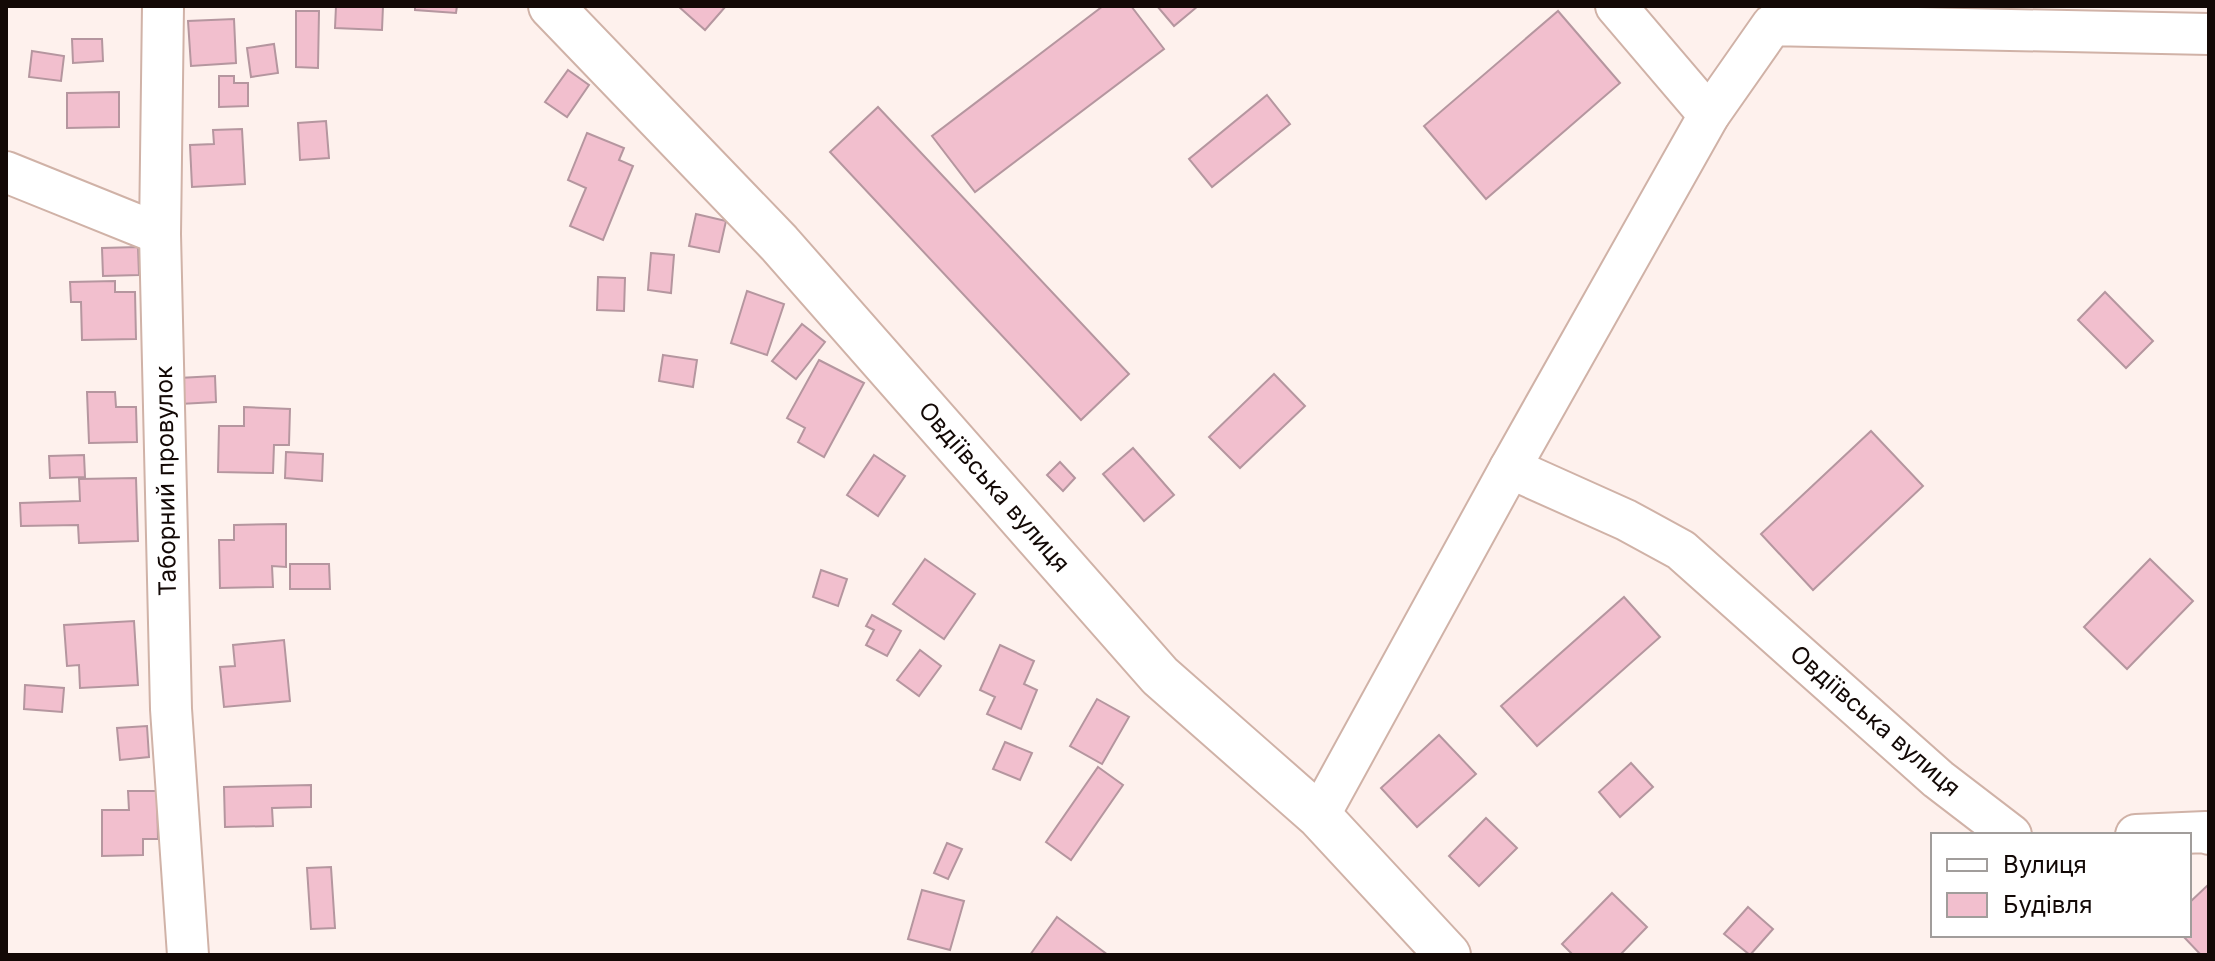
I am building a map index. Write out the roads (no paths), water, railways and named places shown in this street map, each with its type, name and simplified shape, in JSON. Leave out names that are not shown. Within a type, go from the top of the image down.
[{"type":"main road","name":"Овдіївська вулиця","points":[[551,6],[779,243],[1160,676],[1319,816],[1448,955]]},
{"type":"street","name":"Таборний провулок","points":[[163,6],[160,234],[171,709],[188,955]]},
{"type":"street","points":[[1616,6],[1709,115]]},
{"type":"street","points":[[1319,816],[1709,115],[1772,25],[2209,34]]},
{"type":"street","points":[[6,172],[160,234]]},
{"type":"street","name":"Овдіївська вулиця","points":[[1510,468],[1626,520],[1681,550],[1938,779],[2008,833]]},
{"type":"street","points":[[2183,833],[2209,834]]}]
